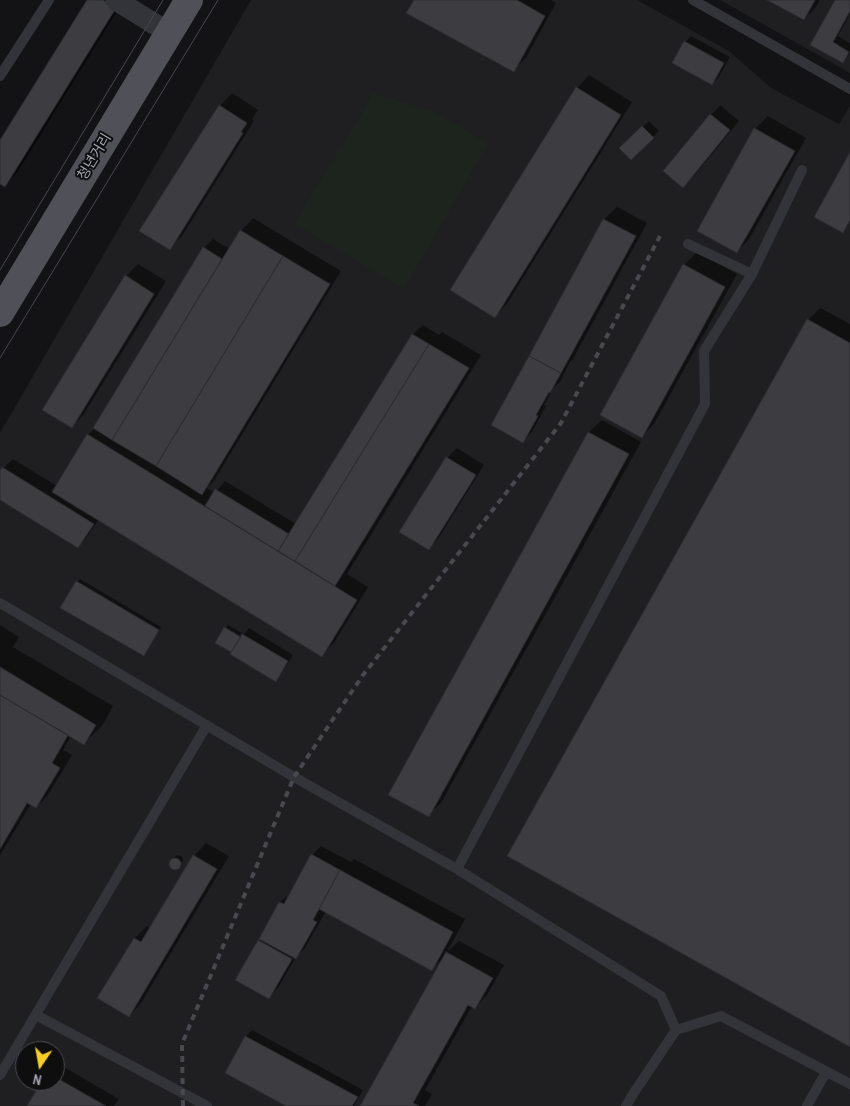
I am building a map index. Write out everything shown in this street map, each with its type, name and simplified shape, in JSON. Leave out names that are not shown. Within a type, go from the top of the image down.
[{"type":"main road","name":"청년거리","points":[[0,313],[189,0]]},
{"type":"street","points":[[116,0],[169,33]]},
{"type":"lane","points":[[0,76],[3,63],[49,0]]},
{"type":"lane","points":[[694,0],[850,89]]},
{"type":"lane","points":[[457,869],[705,404],[704,351],[752,274],[802,170]]},
{"type":"lane","points":[[688,244],[752,274]]},
{"type":"lane","points":[[0,603],[294,777],[457,869],[661,996],[676,1030]]},
{"type":"lane","points":[[0,1075],[207,725]]},
{"type":"lane","points":[[36,1015],[207,1106]]},
{"type":"lane","points":[[626,1106],[676,1030],[720,1016],[850,1084]]},
{"type":"lane","points":[[806,1106],[826,1072]]},
{"type":"shaded area","points":[[251,0],[637,0],[729,51],[771,88],[839,124],[850,106],[850,1106],[0,1106],[0,433]]},
{"type":"shaded area","points":[[720,0],[850,0],[850,73]]},
{"type":"shaded area","points":[[374,93],[434,111],[488,144],[404,289],[294,224]]},
{"type":"building","points":[[87,0],[103,0],[116,8],[5,187],[0,184],[0,140]]},
{"type":"building","points":[[414,0],[517,0],[545,16],[514,72],[406,13]]},
{"type":"building","points":[[767,0],[815,0],[804,20]]},
{"type":"building","points":[[835,0],[850,0],[850,11],[833,42],[849,52],[843,63],[810,45]]},
{"type":"building","points":[[684,41],[724,63],[712,85],[672,63]]},
{"type":"building","points":[[576,87],[621,115],[495,318],[450,290]]},
{"type":"building","points":[[219,105],[247,123],[241,132],[243,133],[170,250],[139,231]]},
{"type":"building","points":[[710,114],[730,130],[683,188],[663,171]]},
{"type":"building","points":[[642,126],[654,138],[631,160],[619,148]]},
{"type":"building","points":[[754,128],[795,151],[737,253],[697,231]]},
{"type":"building","points":[[850,152],[850,220],[843,233],[814,217]]},
{"type":"building","points":[[603,219],[636,236],[561,373],[529,356]]},
{"type":"building","points":[[240,230],[283,256],[156,466],[112,440]]},
{"type":"building","points":[[203,247],[222,259],[112,440],[93,428]]},
{"type":"building","points":[[283,256],[330,284],[202,495],[156,466]]},
{"type":"building","points":[[683,264],[725,287],[642,438],[600,415]]},
{"type":"building","points":[[125,275],[154,294],[72,428],[42,410]]},
{"type":"building","points":[[807,319],[850,343],[850,1047],[507,856]]},
{"type":"building","points":[[412,334],[429,344],[295,561],[278,551]]},
{"type":"building","points":[[429,344],[469,368],[335,586],[295,561]]},
{"type":"building","points":[[529,356],[561,373],[536,415],[538,416],[523,443],[491,425]]},
{"type":"building","points":[[588,432],[629,454],[429,817],[388,795]]},
{"type":"building","points":[[87,434],[357,600],[322,657],[52,492]]},
{"type":"building","points":[[446,457],[476,475],[429,550],[399,532]]},
{"type":"building","points":[[2,467],[94,524],[78,548],[0,500],[0,471]]},
{"type":"building","points":[[215,489],[289,534],[278,551],[205,506]]},
{"type":"building","points":[[76,581],[159,630],[144,656],[60,608]]},
{"type":"building","points":[[224,627],[241,637],[231,652],[215,643]]},
{"type":"building","points":[[242,634],[288,661],[276,682],[230,654]]},
{"type":"building","points":[[0,667],[96,725],[84,745],[0,695]]},
{"type":"building","points":[[0,695],[68,735],[52,763],[60,768],[36,808],[27,803],[0,849]]},
{"type":"building","points":[[311,854],[340,870],[313,920],[317,922],[296,959],[259,939],[279,902],[284,904]]},
{"type":"building","points":[[193,855],[217,869],[129,1017],[97,998],[134,938],[141,942]]},
{"type":"building","points":[[177,858],[180,859],[180,869],[173,870],[170,869],[169,862],[170,859]]},
{"type":"building","points":[[340,870],[453,932],[432,971],[319,909]]},
{"type":"building","points":[[258,940],[292,959],[269,999],[235,980]]},
{"type":"building","points":[[446,952],[493,978],[475,1009],[468,1005],[413,1103],[419,1106],[360,1106]]},
{"type":"building","points":[[245,1036],[358,1097],[352,1106],[286,1106],[225,1073]]},
{"type":"building","points":[[65,1083],[106,1106],[27,1106],[36,1091],[65,1091]]},
{"type":"tram line","points":[[0,270],[163,0]]},
{"type":"tram line","points":[[0,358],[218,0]]},
{"type":"railway","points":[[183,1106],[182,1044],[294,777],[363,675],[561,423],[660,236]]}]
